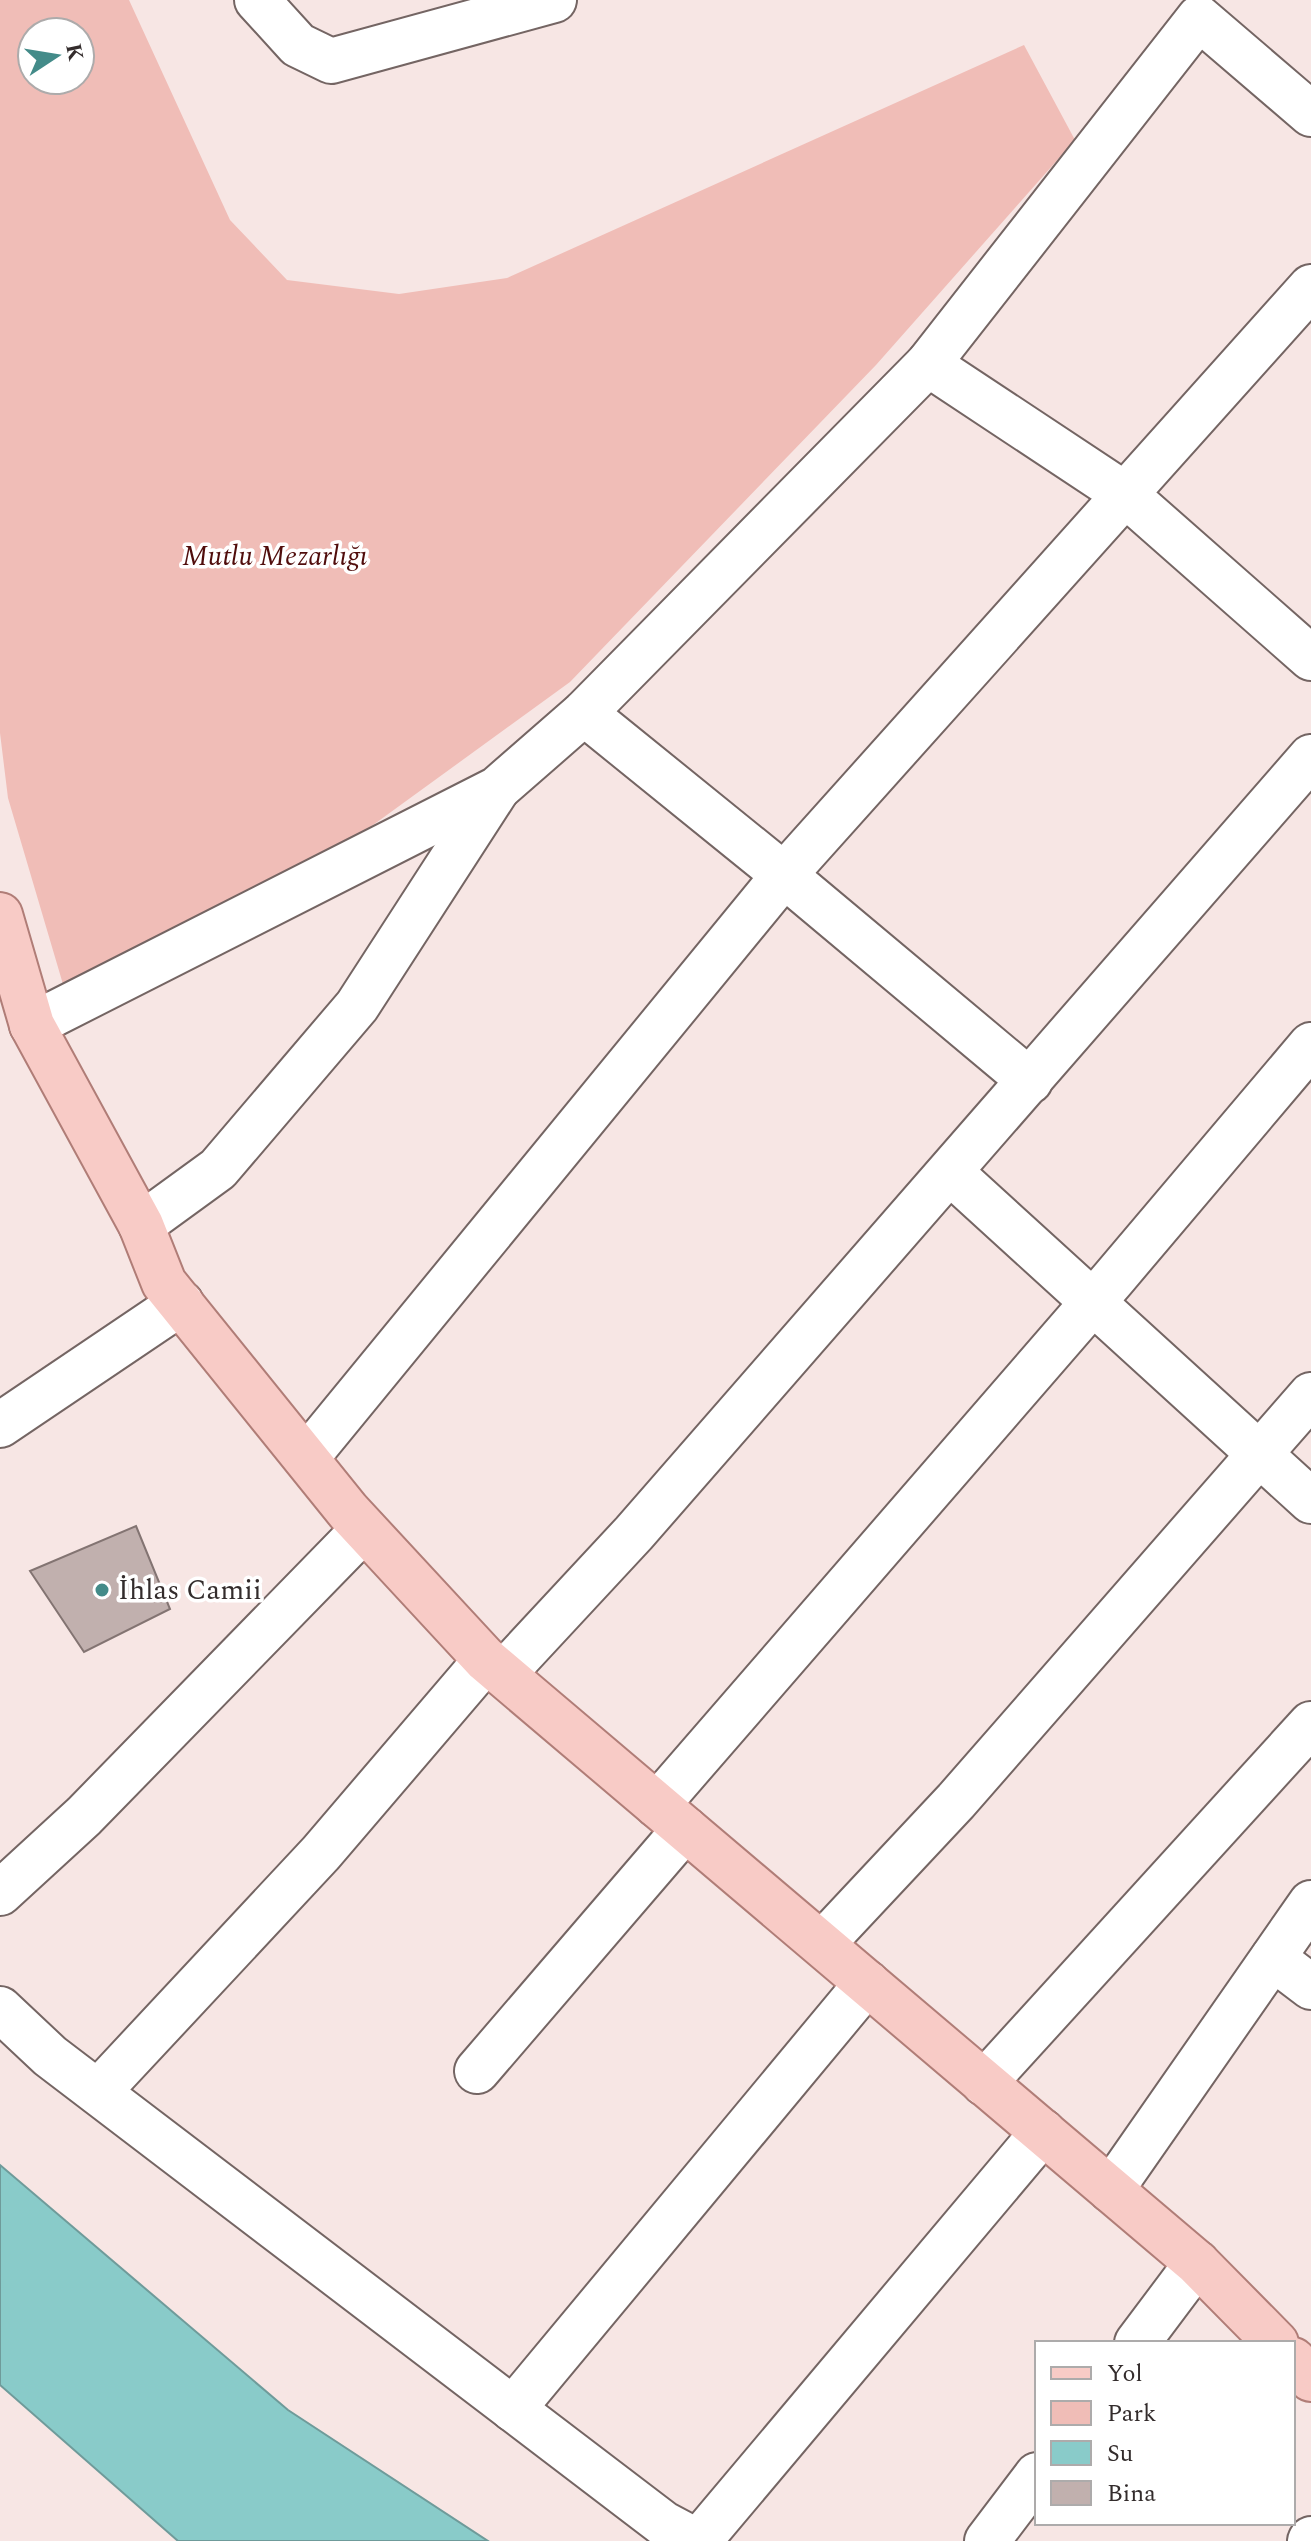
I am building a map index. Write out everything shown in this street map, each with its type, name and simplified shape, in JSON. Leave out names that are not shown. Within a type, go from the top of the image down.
[{"type":"main road","points":[[2,937],[32,1025],[141,1225],[164,1283],[364,1529],[495,1667],[1197,2263],[1274,2341]]},
{"type":"main road","points":[[1295,2362],[1311,2379]]},
{"type":"street","points":[[257,0],[298,45],[331,61],[554,0]]},
{"type":"street","points":[[32,1025],[497,789],[584,713],[928,364],[1209,9],[1311,114]]},
{"type":"street","points":[[306,1458],[784,875],[1311,287]]},
{"type":"street","points":[[928,364],[1126,495],[1311,658]]},
{"type":"street","points":[[584,713],[1030,1081]]},
{"type":"street","points":[[98,2092],[495,1667],[634,1533],[1311,757]]},
{"type":"street","points":[[141,1225],[218,1169],[357,1006],[497,789]]},
{"type":"street","points":[[477,2071],[671,1817],[1094,1302],[1311,1045]]},
{"type":"street","points":[[950,1172],[1311,1501]]},
{"type":"street","points":[[0,1425],[181,1303]]},
{"type":"street","points":[[822,1944],[956,1801],[1311,1395]]},
{"type":"street","points":[[0,1893],[84,1816],[364,1529]]},
{"type":"street","points":[[984,2083],[1311,1724]]},
{"type":"street","points":[[1111,2190],[1311,1903]]},
{"type":"street","points":[[1273,1958],[1311,1987]]},
{"type":"street","points":[[513,2409],[867,1983]]},
{"type":"street","points":[[7,2030],[50,2056],[98,2092],[664,2524],[698,2541],[1043,2132]]},
{"type":"street","points":[[1138,2341],[1197,2263]]},
{"type":"street","points":[[987,2541],[1035,2478]]},
{"type":"green space","name":"Mutlu Mezarlığı","points":[[0,0],[129,0],[230,220],[287,280],[399,294],[507,278],[1024,45],[1075,140],[876,365],[570,682],[351,841],[65,991],[8,798],[0,733]]},
{"type":"water","points":[[0,2165],[288,2410],[488,2541],[178,2541],[0,2385]]},
{"type":"building","name":"İhlas Camii","points":[[136,1526],[170,1609],[84,1652],[30,1571]]},
{"type":"place","name":"İhlas Camii","points":[[102,1590]]}]
